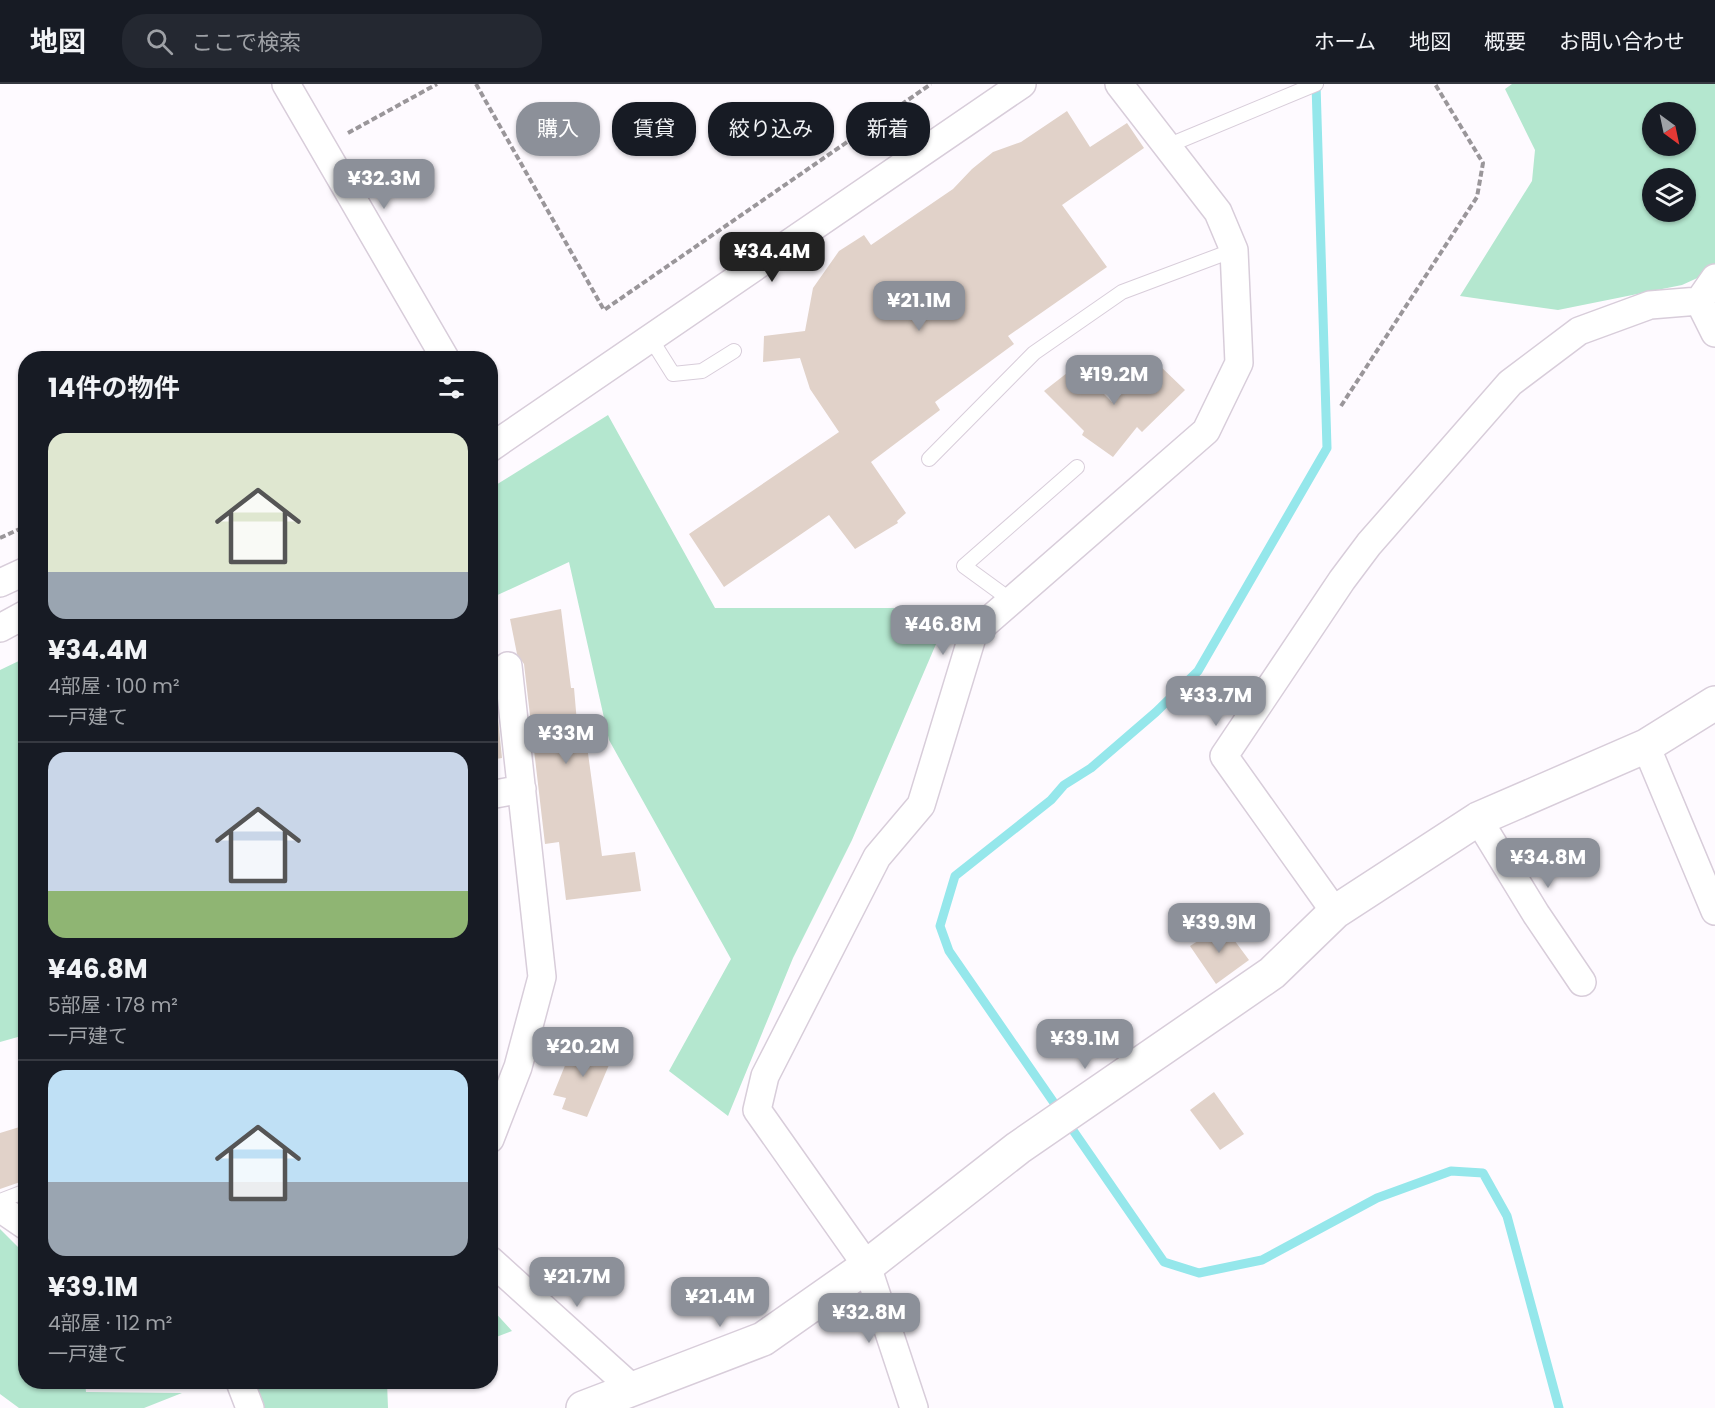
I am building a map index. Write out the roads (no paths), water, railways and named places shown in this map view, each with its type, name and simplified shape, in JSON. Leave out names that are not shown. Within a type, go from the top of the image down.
[{"type":"street","points":[[286,84],[440,351]]},
{"type":"street","points":[[498,440],[651,339],[1022,84]]},
{"type":"street","points":[[914,1408],[867,1266],[757,1110],[765,1076],[877,857],[921,805],[973,634],[1206,431],[1239,363],[1234,250],[1218,212],[1119,84]]},
{"type":"street","points":[[1699,301],[1715,278]]},
{"type":"street","points":[[1699,301],[1715,333]]},
{"type":"street","points":[[1335,912],[1224,756],[1342,580],[1369,544],[1510,382],[1579,331],[1650,305],[1699,301]]},
{"type":"street","points":[[0,583],[18,575]]},
{"type":"street","points":[[0,628],[18,618]]},
{"type":"street","points":[[498,1118],[518,1067],[542,977],[508,666]]},
{"type":"street","points":[[583,1408],[763,1339],[867,1266],[1018,1148],[1272,973],[1335,912],[1478,819],[1646,746],[1715,703]]},
{"type":"street","points":[[1646,746],[1715,911]]},
{"type":"street","points":[[498,794],[522,789]]},
{"type":"street","points":[[1478,819],[1536,914],[1582,982]]},
{"type":"street","points":[[0,1208],[18,1220]]},
{"type":"street","points":[[498,1267],[633,1389]]},
{"type":"street","points":[[243,1389],[250,1408]]},
{"type":"lane","points":[[1167,146],[1316,84]]},
{"type":"lane","points":[[929,459],[1034,353],[1122,291],[1234,250]]},
{"type":"lane","points":[[651,339],[673,374],[702,371],[734,351]]},
{"type":"lane","points":[[1012,600],[964,566],[1077,467]]},
{"type":"lane","points":[[0,1201],[18,1194]]},
{"type":"waterway","points":[[1316,84],[1327,448],[1198,671],[1156,712],[1091,768],[1064,785],[1051,800],[955,876],[940,926],[949,951],[1164,1262],[1199,1273],[1262,1260],[1377,1198],[1451,1171],[1483,1173],[1507,1216],[1559,1408]]}]
